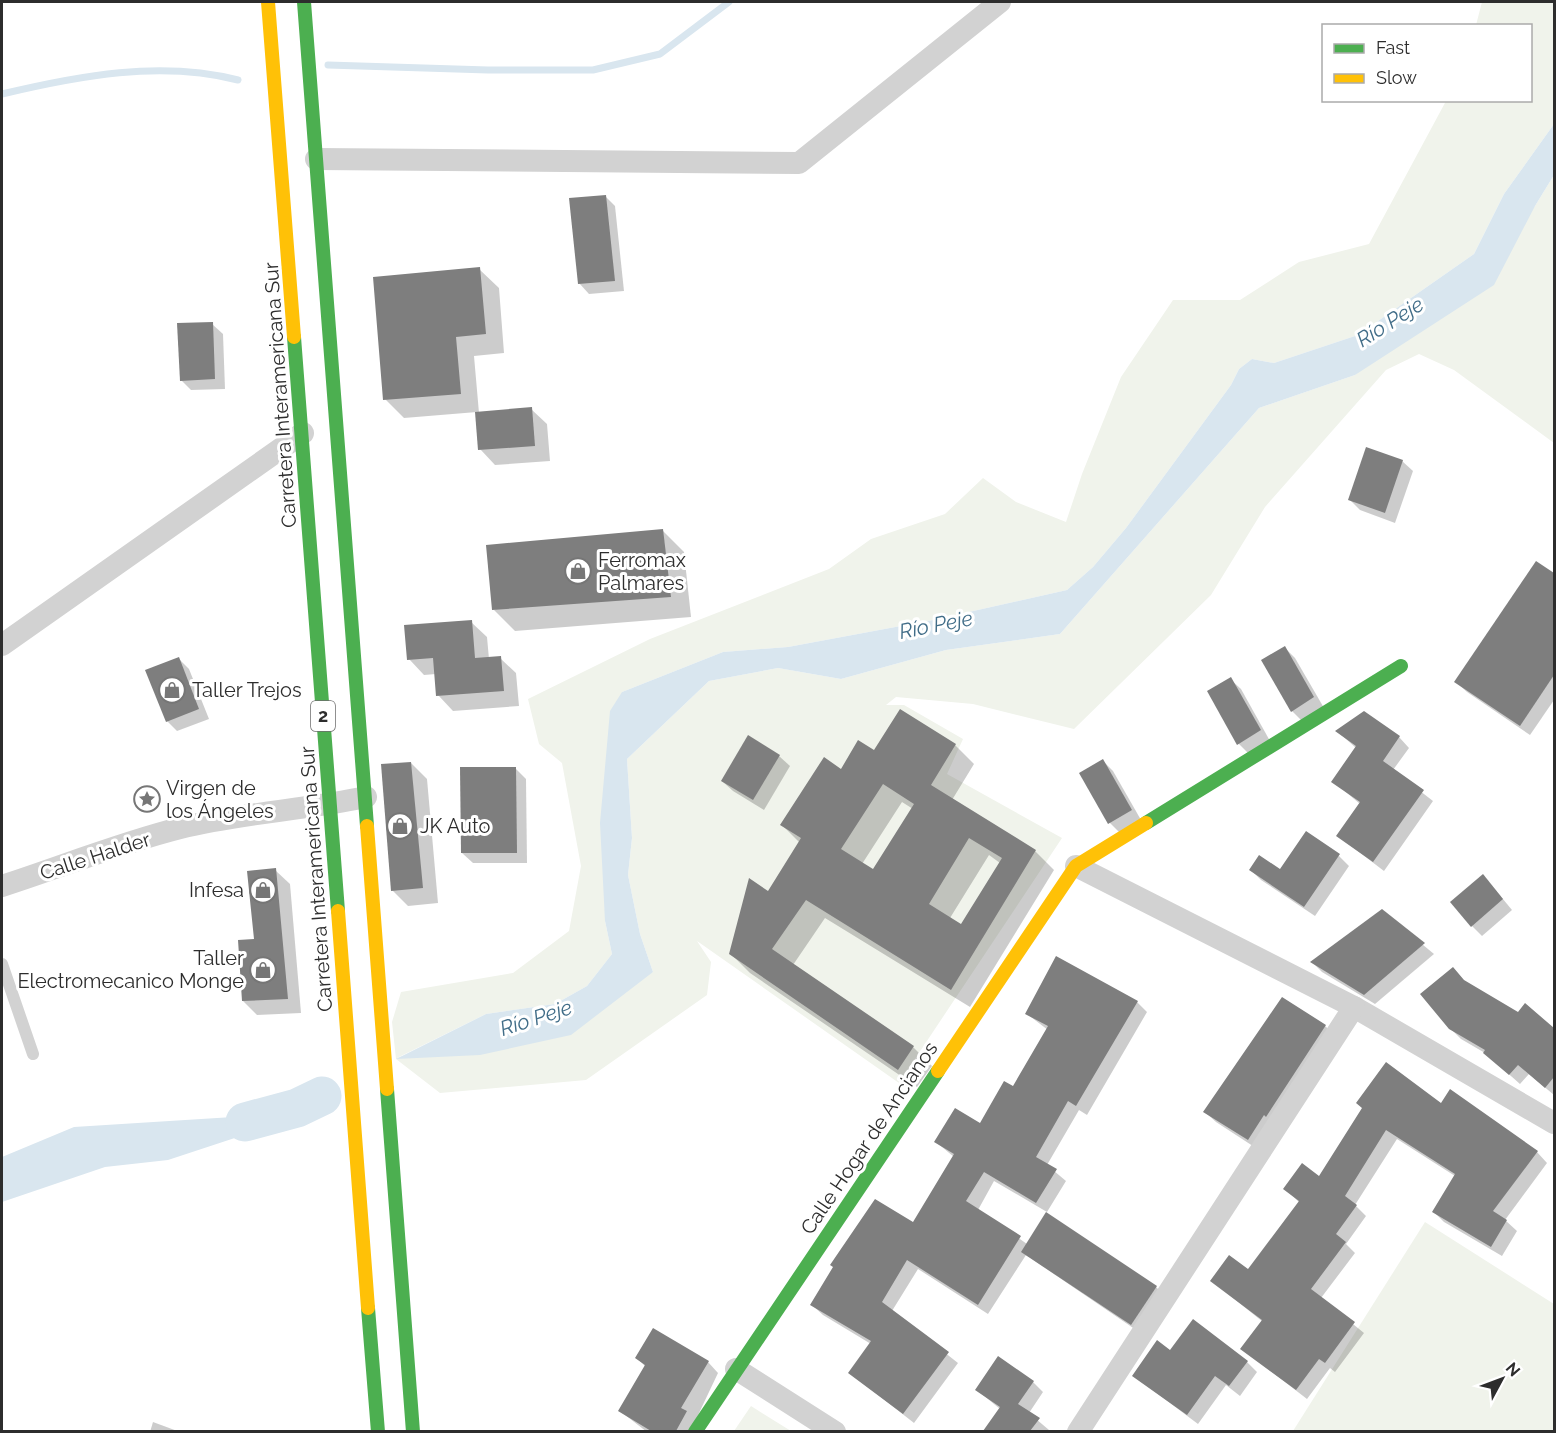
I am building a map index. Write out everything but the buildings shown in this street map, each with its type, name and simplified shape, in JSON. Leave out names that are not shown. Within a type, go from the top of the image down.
[{"type":"main road","name":"Carretera Interamericana Sur","points":[[268,2],[379,1428]]},
{"type":"main road","name":"2","points":[[304,2],[413,1431]]},
{"type":"main road","points":[[1076,866],[1401,666]]},
{"type":"main road","name":"Calle Hogar de Ancianos","points":[[694,1431],[1076,866]]},
{"type":"street","points":[[316,159],[799,163],[1000,2]]},
{"type":"street","points":[[2,645],[303,433]]},
{"type":"street","name":"Calle Halder","points":[[2,886],[179,829],[255,812],[330,804],[366,797]]},
{"type":"street","points":[[1076,866],[1354,1007],[1554,1122]]},
{"type":"street","points":[[1078,1431],[1354,1007]]},
{"type":"street","points":[[736,1369],[835,1431]]},
{"type":"lane","points":[[2,964],[33,1054]]},
{"type":"shaded area","points":[[1482,2],[1554,2],[1554,124],[1504,194],[1474,254],[1358,335],[1274,363],[1252,359],[1239,369],[1231,385],[1126,528],[1093,567],[1067,590],[933,620],[788,647],[723,652],[622,692],[605,921],[612,954],[587,986],[555,1004],[486,1014],[397,1058],[653,972],[640,934],[628,875],[632,838],[627,759],[709,681],[778,668],[841,679],[946,650],[1060,634],[1259,408],[1355,375],[1535,206],[1554,175],[1554,443],[1454,370],[1419,354],[1386,370],[1265,507],[1211,595],[1074,729],[973,704],[896,697],[886,705],[904,705],[963,739],[947,774],[1062,838],[899,1083],[697,941],[711,962],[707,995],[586,1080],[440,1093],[396,1059],[392,1022],[401,992],[513,973],[569,931],[581,866],[562,763],[539,744],[528,699],[650,639],[829,569],[871,539],[945,514],[983,478],[1016,502],[1066,522],[1082,474],[1121,377],[1173,300],[1240,300],[1299,262],[1369,244],[1445,102],[1532,102],[1532,24],[1476,24]]},
{"type":"shaded area","points":[[1425,1222],[1554,1304],[1553,1432],[1293,1431]]},
{"type":"shaded area","points":[[751,1406],[791,1431],[734,1431]]},
{"type":"water","points":[[1554,124],[1554,175],[1535,206],[1494,285],[1355,375],[1259,408],[1060,634],[946,650],[841,679],[778,668],[709,681],[627,759],[632,838],[628,875],[640,934],[653,972],[571,1035],[480,1055],[396,1059],[486,1014],[555,1004],[587,986],[612,954],[605,921],[600,823],[610,711],[622,692],[723,652],[788,647],[933,620],[1067,590],[1093,567],[1126,528],[1231,385],[1239,369],[1252,359],[1274,363],[1358,335],[1474,254],[1504,194]]},
{"type":"water","points":[[270,1099],[297,1108],[274,1125],[168,1160],[105,1167],[2,1202],[2,1157],[74,1127],[233,1117]]},
{"type":"waterway","points":[[328,65],[488,70],[593,70],[660,54],[729,2]]},
{"type":"waterway","points":[[2,94],[90,76],[149,71],[209,74],[238,80]]},
{"type":"waterway","name":"Río Peje","points":[[245,1122],[297,1108],[322,1096]]},
{"type":"traffic: fast","points":[[304,2],[367,826]]},
{"type":"traffic: fast","points":[[294,337],[338,911]]},
{"type":"traffic: fast","points":[[1146,823],[1401,666]]},
{"type":"traffic: fast","points":[[695,1432],[938,1071]]},
{"type":"traffic: fast","points":[[387,1089],[413,1432]]},
{"type":"traffic: fast","points":[[368,1308],[378,1432]]},
{"type":"traffic: slow","points":[[268,2],[294,337]]},
{"type":"traffic: slow","points":[[938,1071],[1076,866],[1146,823]]},
{"type":"traffic: slow","points":[[367,826],[387,1089]]},
{"type":"traffic: slow","points":[[338,911],[368,1308]]},
{"type":"place","name":"Ferromax Palmares","points":[[578,571]]},
{"type":"place","name":"Taller Trejos","points":[[172,690]]},
{"type":"place","name":"Virgen de los Ángeles","points":[[147,799]]},
{"type":"place","name":"JK Auto","points":[[400,826]]},
{"type":"place","name":"Infesa","points":[[263,890]]},
{"type":"place","name":"Taller Electromecanico Monge","points":[[263,970]]}]
